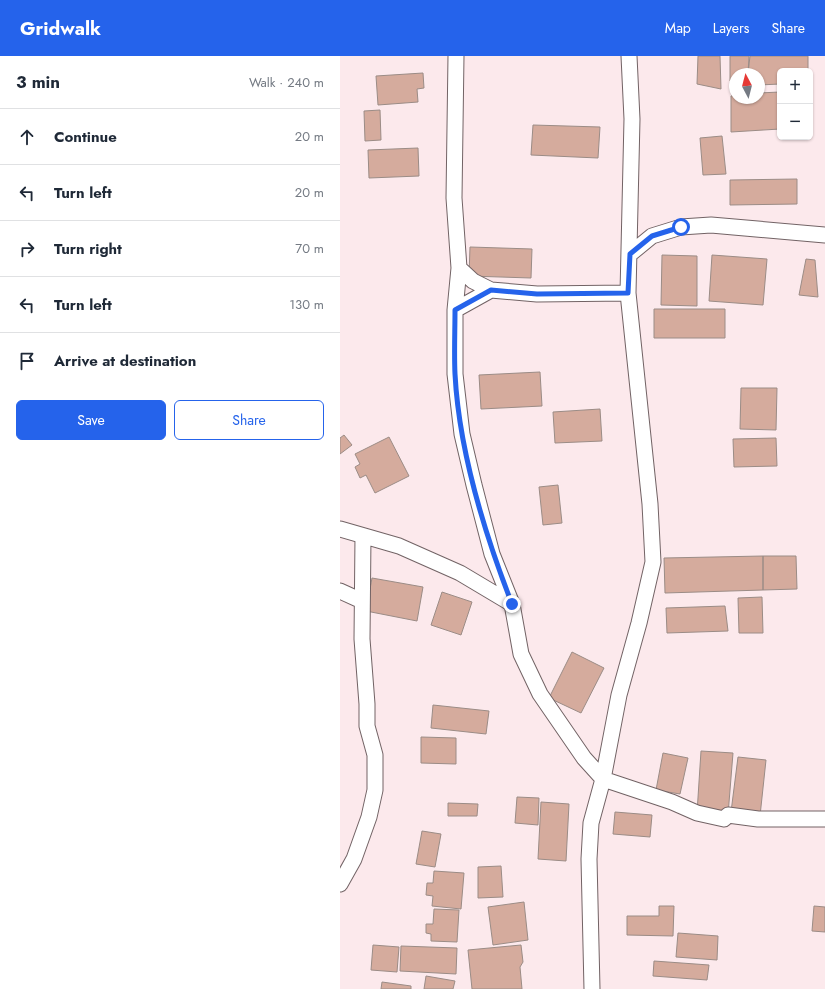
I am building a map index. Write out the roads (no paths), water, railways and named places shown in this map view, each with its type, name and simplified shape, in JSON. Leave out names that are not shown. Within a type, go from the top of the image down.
[{"type":"street","points":[[456,56],[454,198],[459,268],[455,310],[455,374],[462,434],[492,554],[512,604],[521,654],[540,694],[584,758],[603,779],[672,802],[697,813],[724,818],[728,815],[758,819],[825,819]]},
{"type":"street","points":[[592,989],[589,859],[591,823],[603,779],[618,695],[639,624],[653,562],[650,504],[628,293],[632,120],[629,56]]},
{"type":"street","points":[[630,254],[652,236],[681,227],[711,225],[825,235]]},
{"type":"street","points":[[459,268],[473,281],[491,290],[537,294],[628,293]]},
{"type":"street","points":[[455,310],[491,290]]},
{"type":"street","points":[[340,529],[399,546],[460,573],[512,604]]},
{"type":"street","points":[[340,884],[354,859],[369,817],[375,790],[375,755],[367,726],[367,704],[362,640],[364,536]]},
{"type":"street","points":[[340,591],[363,582]]},
{"type":"street","points":[[340,591],[362,601]]}]
